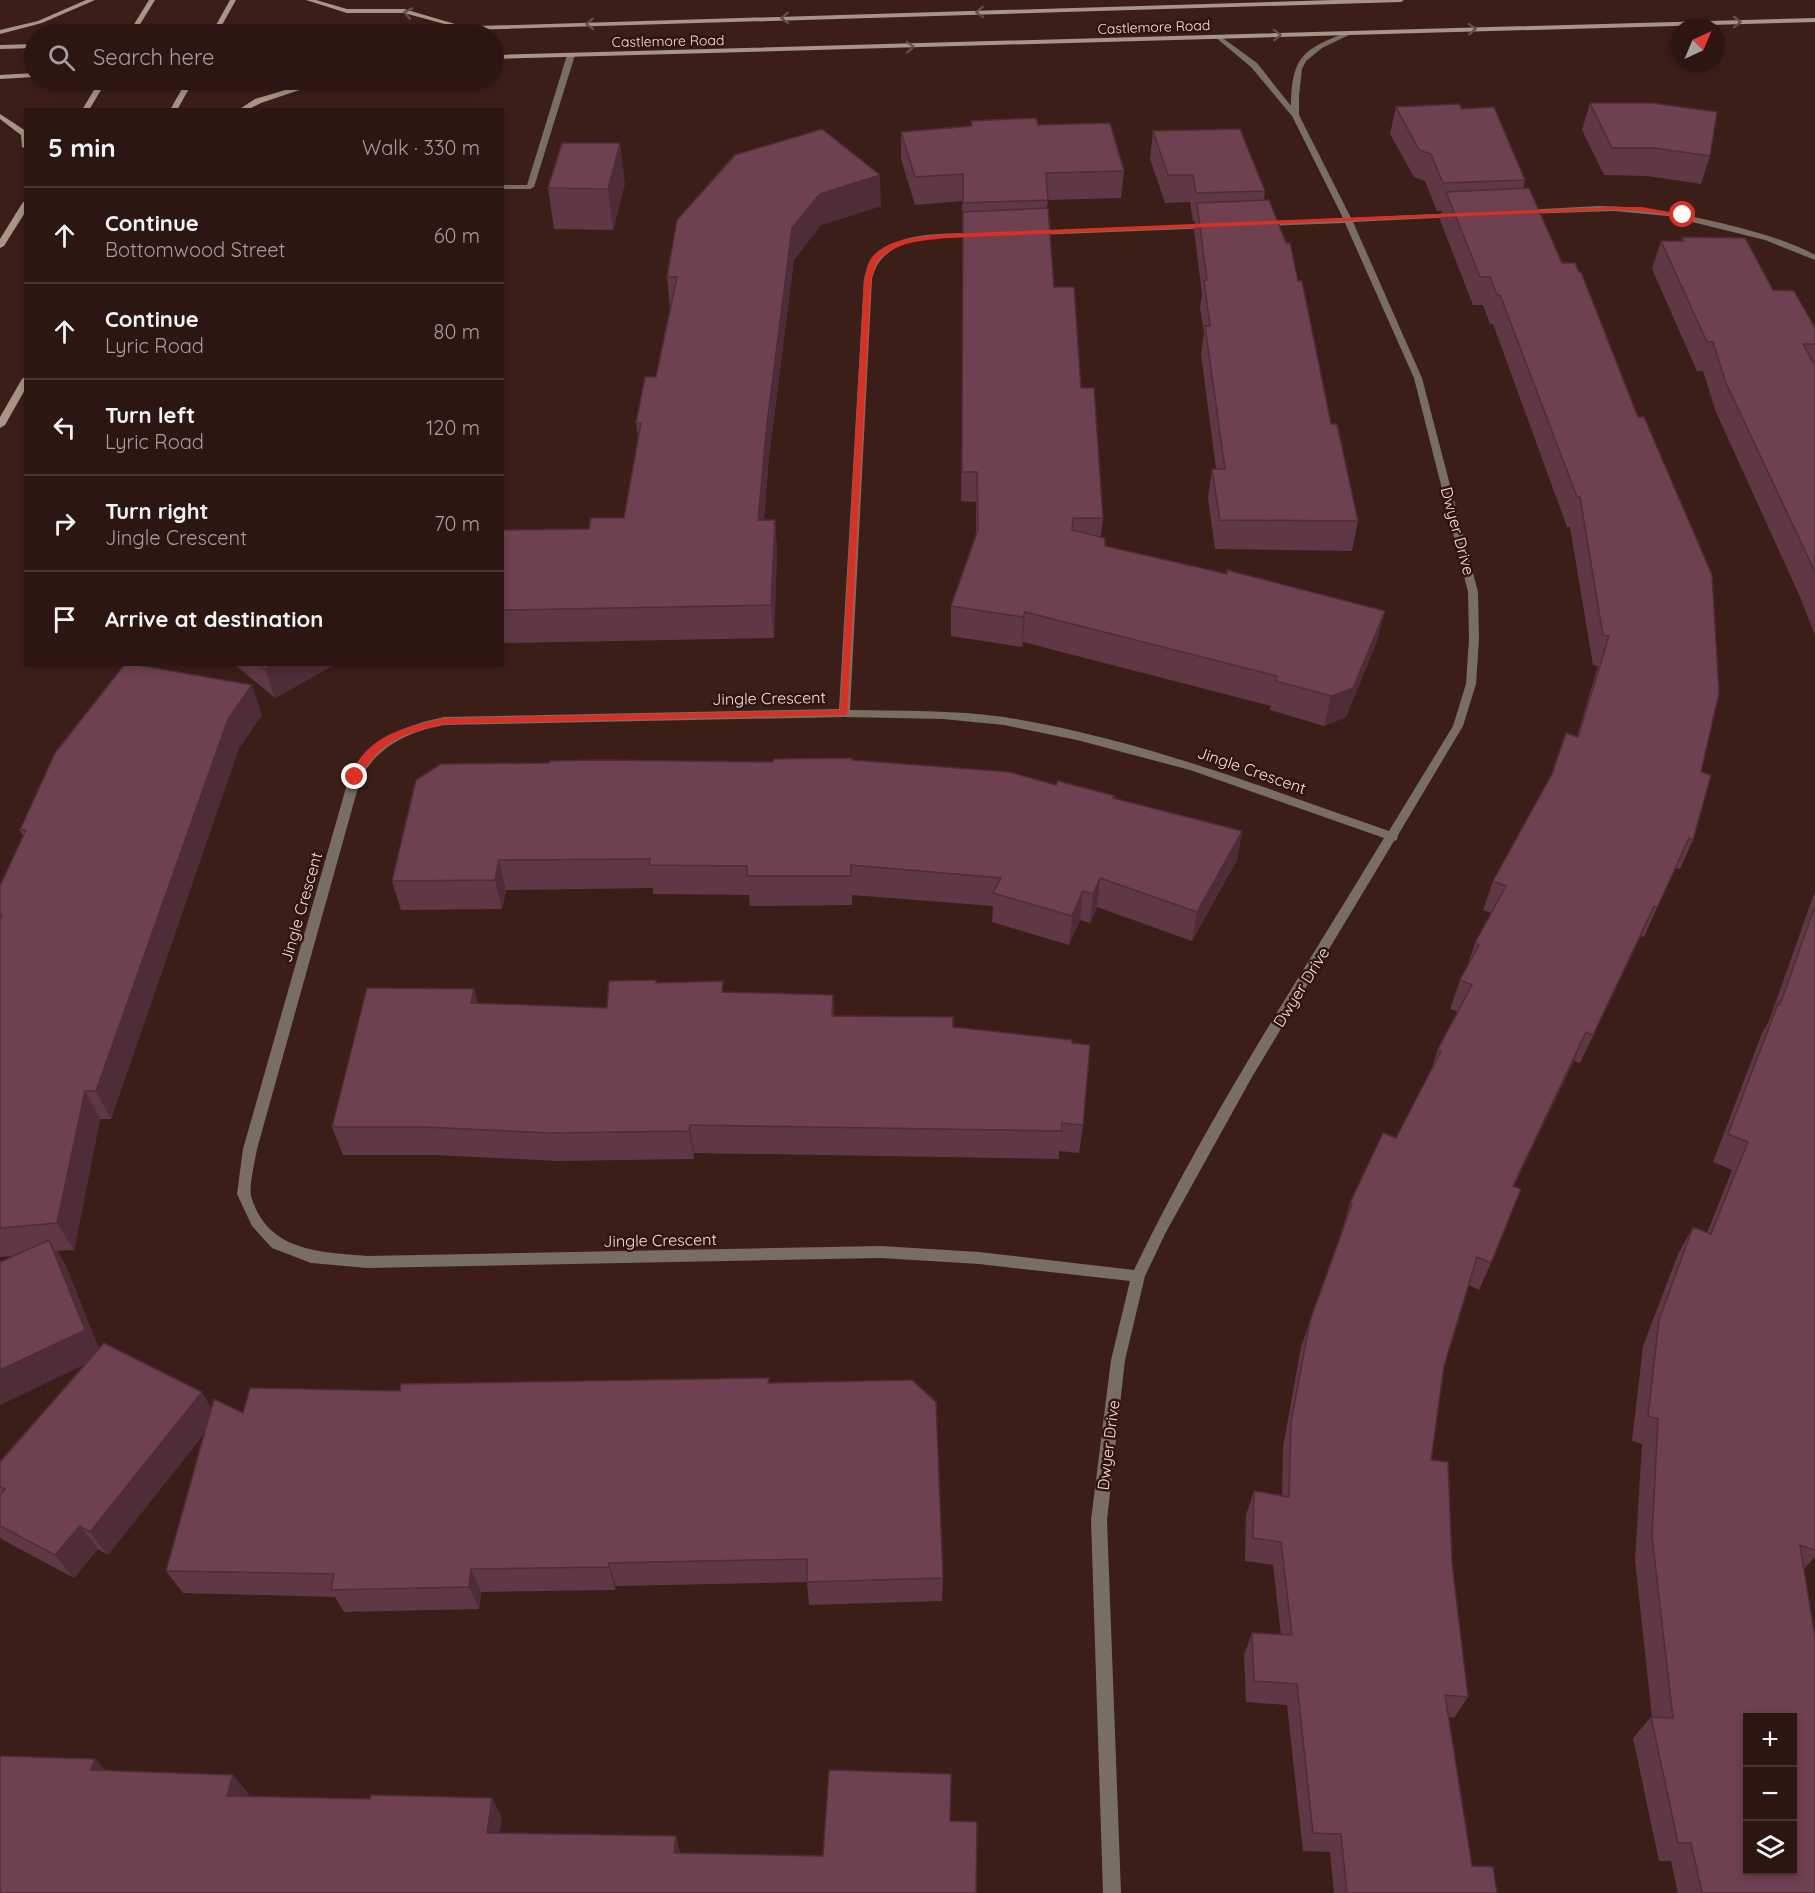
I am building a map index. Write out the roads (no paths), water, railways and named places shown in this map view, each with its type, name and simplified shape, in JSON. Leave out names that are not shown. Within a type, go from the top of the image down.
[{"type":"main road","points":[[32,24],[92,0]]},
{"type":"main road","points":[[137,24],[152,0]]},
{"type":"main road","points":[[220,24],[233,0]]},
{"type":"main road","points":[[309,0],[347,11],[404,11],[450,24]]},
{"type":"main road","name":"Castlemore Road","points":[[504,27],[1401,0]]},
{"type":"main road","name":"Castlemore Road","points":[[504,57],[1815,20]]},
{"type":"main road","points":[[0,32],[24,26]]},
{"type":"main road","points":[[0,47],[24,46]]},
{"type":"main road","points":[[0,77],[24,76]]},
{"type":"main road","points":[[86,108],[97,90]]},
{"type":"main road","points":[[174,108],[184,90]]},
{"type":"main road","points":[[245,108],[258,101],[293,90]]},
{"type":"main road","points":[[0,116],[24,133]]},
{"type":"main road","points":[[0,246],[24,207]]},
{"type":"main road","points":[[0,425],[24,383]]},
{"type":"street","name":"Dwyer Drive","points":[[1295,115],[1296,80],[1307,53],[1317,46],[1350,33]]},
{"type":"street","name":"Dwyer Drive","points":[[1112,1893],[1099,1520],[1118,1360],[1138,1276],[1161,1228],[1248,1073],[1393,837],[1458,726],[1471,684],[1474,639],[1473,592],[1418,378],[1348,220],[1295,115],[1254,65],[1218,37]]},
{"type":"street","points":[[504,187],[530,187],[571,55]]},
{"type":"street","points":[[1515,213],[1609,208],[1642,209],[1683,215],[1767,237],[1815,258]]},
{"type":"street","points":[[1249,225],[1468,215]]},
{"type":"street","points":[[1028,233],[1226,226]]},
{"type":"street","points":[[844,713],[868,279],[874,261],[888,248],[911,240],[981,235]]},
{"type":"street","name":"Jingle Crescent","points":[[1138,1276],[979,1258],[881,1252],[367,1262],[311,1257],[278,1244],[257,1222],[244,1194],[249,1149],[355,777],[366,757],[403,731],[444,721],[844,713],[943,715],[1004,721],[1077,736],[1193,767],[1393,837]]}]
